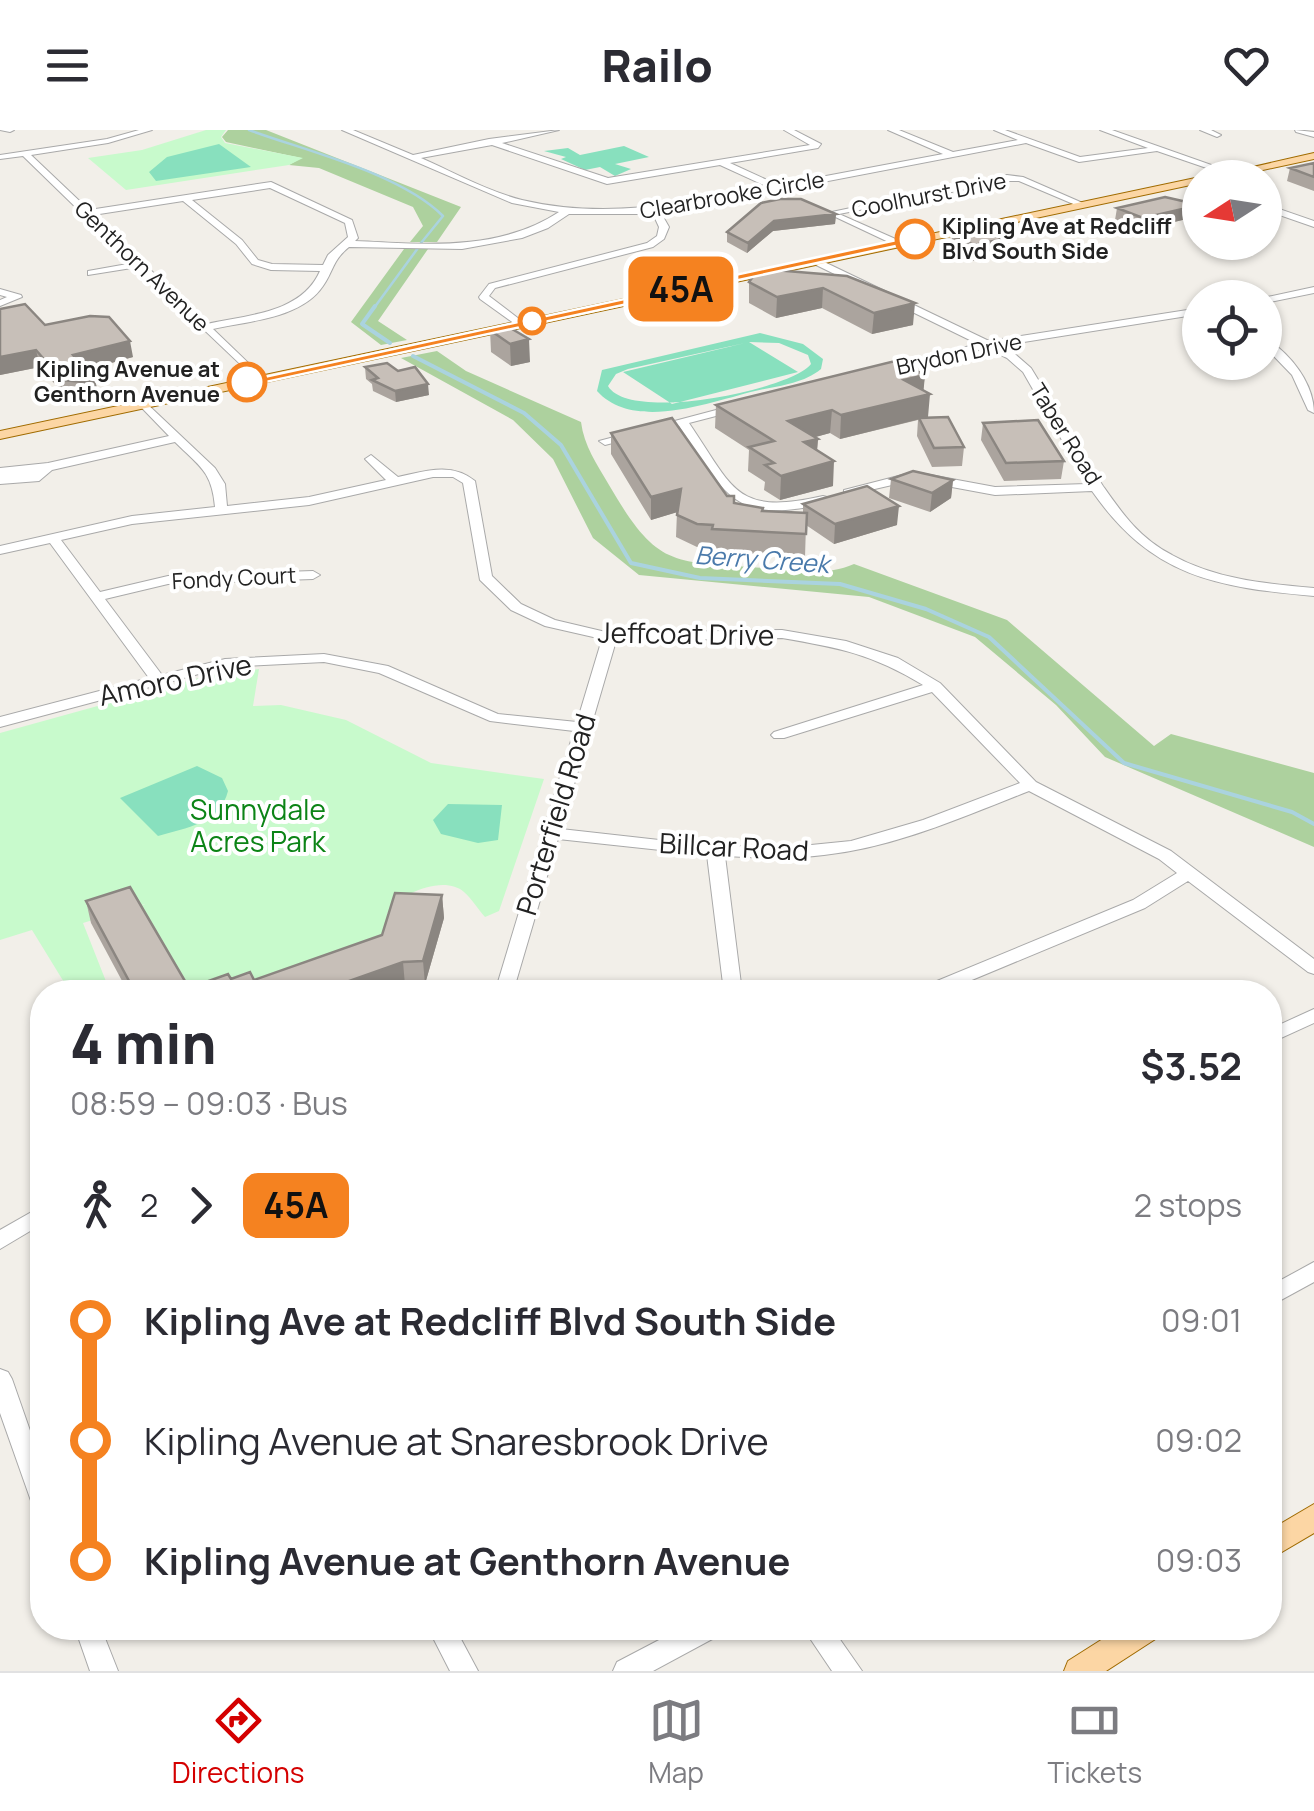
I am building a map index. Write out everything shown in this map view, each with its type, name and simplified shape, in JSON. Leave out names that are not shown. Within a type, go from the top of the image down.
[{"type":"main road","points":[[1282,163],[1314,156]]},
{"type":"main road","points":[[0,435],[1182,185]]},
{"type":"main road","points":[[1282,1538],[1314,1518]]},
{"type":"main road","points":[[1080,1671],[1128,1640]]},
{"type":"street","points":[[85,130],[108,141]]},
{"type":"street","points":[[0,156],[108,141],[148,130]]},
{"type":"street","name":"Clearbrooke Circle","points":[[346,130],[516,201],[568,212],[656,211],[1025,141]]},
{"type":"street","points":[[410,158],[554,130]]},
{"type":"street","points":[[490,141],[607,181],[818,146],[788,130]]},
{"type":"street","points":[[892,130],[951,154]]},
{"type":"street","points":[[998,130],[1078,160],[1154,149]]},
{"type":"street","points":[[1107,130],[1187,160]]},
{"type":"street","points":[[1204,130],[1218,135]]},
{"type":"street","points":[[1299,130],[1314,135]]},
{"type":"street","name":"Genthorn Avenue","points":[[24,153],[260,380]]},
{"type":"street","points":[[723,163],[795,196]]},
{"type":"street","name":"Coolhurst Drive","points":[[832,213],[1007,178],[1025,180],[1081,204]]},
{"type":"street","points":[[88,213],[282,186],[350,222],[354,232],[349,244],[331,256],[314,292],[296,304],[206,326]]},
{"type":"street","points":[[185,198],[239,242],[255,262],[271,267],[325,268]]},
{"type":"street","points":[[820,208],[897,243]]},
{"type":"street","points":[[519,324],[488,304],[484,298],[492,286],[650,246],[661,237],[664,227],[656,211]]},
{"type":"street","points":[[349,244],[472,244],[537,230],[568,212]]},
{"type":"street","points":[[1282,212],[1314,224]]},
{"type":"street","name":"Taber Road","points":[[815,261],[991,344],[1026,370],[1129,531],[1201,572],[1252,586],[1314,592]]},
{"type":"street","points":[[91,273],[142,264]]},
{"type":"street","points":[[1282,297],[1314,290]]},
{"type":"street","points":[[0,292],[17,297],[0,303]]},
{"type":"street","name":"Brydon Drive","points":[[860,376],[991,344],[1182,315]]},
{"type":"street","points":[[1282,358],[1297,374],[1314,410]]},
{"type":"street","points":[[144,404],[219,484],[220,508]]},
{"type":"street","points":[[605,440],[740,406]]},
{"type":"street","points":[[682,421],[736,497],[769,512],[914,476],[995,490],[1098,486]]},
{"type":"street","points":[[0,472],[48,467],[176,438]]},
{"type":"street","points":[[371,459],[396,482]]},
{"type":"street","points":[[0,480],[34,478],[48,467]]},
{"type":"street","name":"Jeffcoat Drive","points":[[0,550],[132,520],[310,501],[440,472],[466,477],[481,564],[492,587],[537,618],[610,637],[748,633],[808,637],[872,652],[935,686],[1030,785],[1165,856],[1314,968]]},
{"type":"street","points":[[54,538],[157,679]]},
{"type":"street","name":"Fondy Court","points":[[97,597],[168,580],[313,575]]},
{"type":"street","name":"Porterfield Road","points":[[507,980],[610,637]]},
{"type":"street","name":"Amoro Drive","points":[[0,722],[157,679],[250,660],[343,660],[402,676],[473,712],[521,722],[581,727]]},
{"type":"street","points":[[779,736],[935,686]]},
{"type":"street","name":"Billcar Road","points":[[548,834],[800,852],[869,842],[1030,785]]},
{"type":"street","points":[[716,848],[732,980]]},
{"type":"street","points":[[956,980],[1139,904],[1188,873]]},
{"type":"street","points":[[1282,1031],[1314,1015]]},
{"type":"street","points":[[0,1241],[30,1222]]},
{"type":"street","points":[[1282,1290],[1314,1272]]},
{"type":"street","points":[[0,1379],[30,1464]]},
{"type":"street","points":[[92,1640],[104,1671]]},
{"type":"street","points":[[447,1640],[464,1671]]},
{"type":"street","points":[[627,1671],[685,1640]]},
{"type":"street","points":[[825,1640],[848,1671]]},
{"type":"green space","points":[[206,130],[226,130],[221,137],[225,143],[303,158],[289,165],[126,190],[88,158],[142,150]]},
{"type":"green space","points":[[228,130],[266,130],[461,207],[437,242],[410,242],[423,226],[413,207],[319,168],[289,165],[301,158],[226,142],[222,137]]},
{"type":"green space","points":[[219,144],[251,167],[156,181],[149,172],[167,157]]},
{"type":"green space","points":[[624,146],[649,157],[615,164],[631,169],[615,176],[600,167],[585,170],[561,159],[566,157],[544,151],[568,148],[580,155]]},
{"type":"green space","points":[[404,249],[428,249],[378,321],[407,340],[381,345],[351,322]]},
{"type":"green space","points":[[760,333],[803,344],[823,359],[821,369],[798,381],[695,407],[651,412],[613,403],[597,391],[602,370]],"holes":[[[749,342],[779,343],[808,355],[811,364],[797,374],[774,384],[681,402],[798,372]],[[745,343],[623,372],[669,402],[622,397],[608,386],[616,374],[628,369]]]},
{"type":"green space","points":[[437,351],[466,371],[581,422],[592,455],[626,512],[655,546],[670,555],[707,564],[810,572],[854,564],[1007,620],[1154,746],[1171,734],[1314,773],[1314,847],[1105,757],[1056,705],[975,637],[869,597],[639,575],[593,538],[553,459],[513,420],[401,358]]},
{"type":"green space","name":"Sunnydale Acres Park","points":[[259,669],[253,706],[281,705],[346,720],[431,763],[544,779],[499,911],[485,917],[455,887],[422,889],[401,900],[387,914],[397,915],[384,958],[254,980],[176,980],[135,909],[145,904],[83,923],[105,980],[63,980],[32,930],[0,940],[0,733],[206,676]]},
{"type":"green space","points":[[197,766],[222,778],[228,791],[218,810],[200,822],[158,836],[120,798]]},
{"type":"green space","points":[[448,804],[502,805],[498,840],[478,843],[441,834],[433,820]]},
{"type":"building","points":[[1314,163],[1314,177],[1290,168]]},
{"type":"building","points":[[1165,197],[1182,201],[1182,209],[1143,218],[1117,208]]},
{"type":"building","points":[[801,199],[836,214],[774,221],[748,243],[727,232],[761,203]]},
{"type":"building","points":[[981,230],[1003,239],[974,245],[952,236]]},
{"type":"building","points":[[774,270],[847,276],[915,303],[874,313],[823,288],[777,297],[749,282],[755,274]]},
{"type":"building","points":[[25,304],[45,325],[90,316],[109,317],[130,341],[73,355],[95,380],[62,380],[36,350],[0,357],[0,309]]},
{"type":"building","points":[[507,326],[529,339],[510,344],[490,330]]},
{"type":"building","points":[[895,361],[925,375],[904,380],[930,394],[841,415],[832,410],[788,421],[818,439],[804,442],[834,461],[781,476],[765,465],[774,463],[749,447],[774,441],[716,405]]},
{"type":"building","points":[[387,363],[398,371],[415,367],[428,384],[395,391],[372,380],[378,378],[365,367]]},
{"type":"building","points":[[948,417],[964,447],[934,448],[919,418]]},
{"type":"building","points":[[672,418],[727,496],[734,496],[734,503],[763,508],[762,511],[807,513],[806,534],[712,529],[713,525],[697,524],[677,515],[681,489],[651,497],[611,433]]},
{"type":"building","points":[[1038,420],[1064,461],[1006,463],[983,423]]},
{"type":"building","points":[[913,471],[953,480],[932,493],[891,479]]},
{"type":"building","points":[[867,486],[899,506],[835,524],[803,504]]},
{"type":"building","points":[[130,887],[184,980],[129,980],[86,901]]},
{"type":"building","points":[[395,893],[442,895],[423,961],[403,962],[352,980],[254,980],[382,935]]},
{"type":"building","points":[[250,972],[254,980],[211,980],[228,974],[231,979]]},
{"type":"waterway","name":"Berry Creek","points":[[249,130],[378,175],[425,201],[443,216],[421,243]]},
{"type":"waterway","name":"Berry Creek","points":[[374,308],[418,248]]},
{"type":"waterway","name":"Berry Creek","points":[[375,306],[362,324],[390,343]]},
{"type":"waterway","name":"Berry Creek","points":[[413,356],[524,413],[561,445],[631,563],[700,578],[840,584],[926,609],[989,637],[1124,763],[1292,812],[1314,824]]},
{"type":"bus line","name":"45A","points":[[247,382],[915,239]]},
{"type":"place","name":"Kipling Ave at Redcliff Blvd South Side","points":[[915,239]]},
{"type":"place","name":"Kipling Avenue at Genthorn Avenue","points":[[247,382]]}]
